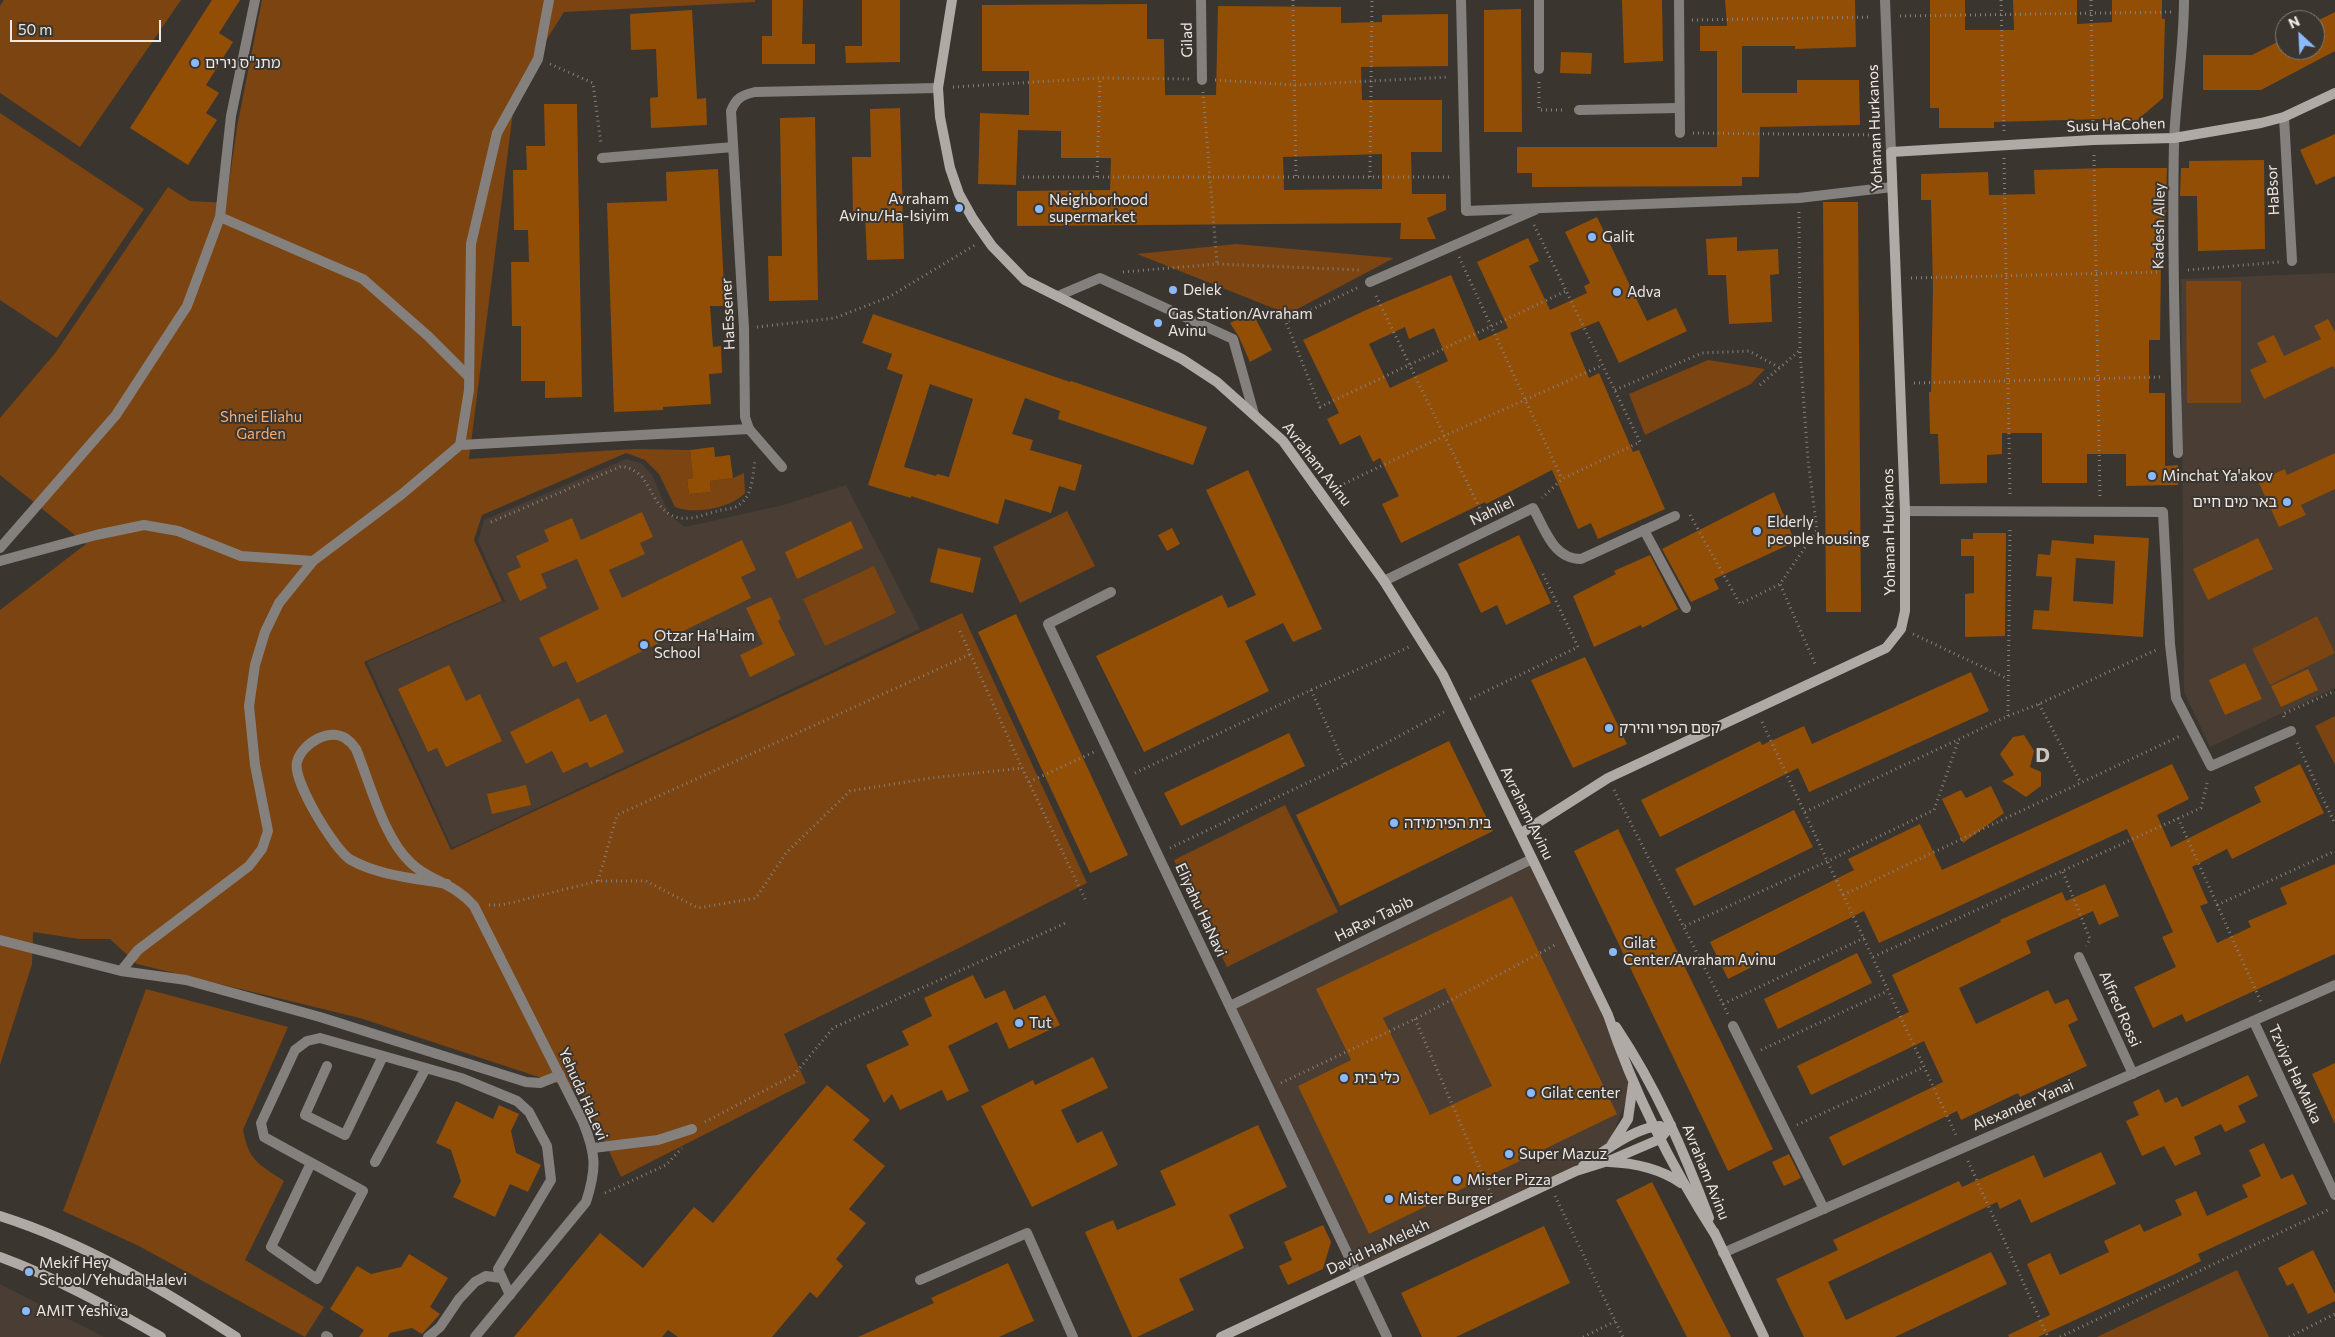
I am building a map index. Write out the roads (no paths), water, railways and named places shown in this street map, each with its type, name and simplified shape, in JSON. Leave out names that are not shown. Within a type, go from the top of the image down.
[{"type":"street","points":[[0,548],[116,414],[187,306],[220,217],[231,116],[255,0]]},
{"type":"street","points":[[460,445],[469,390],[471,244],[497,133],[538,59],[549,0]]},
{"type":"street","name":"Avraham Avinu","points":[[952,0],[938,88],[944,144],[959,194],[986,239],[1026,280],[1182,359],[1217,382],[1283,441],[1323,494],[1384,581],[1423,641],[1458,705],[1608,1015],[1633,1083],[1660,1139],[1684,1185],[1716,1236]]},
{"type":"street","name":"Gilad","points":[[1201,0],[1202,80]]},
{"type":"street","points":[[1461,0],[1461,76],[1466,211],[1799,198],[1892,187]]},
{"type":"street","points":[[1539,0],[1539,69]]},
{"type":"street","points":[[1679,0],[1678,108],[1680,133]]},
{"type":"street","name":"Yohanan Hurkanos","points":[[1520,834],[1608,778],[1756,707],[1886,648],[1901,629],[1905,611],[1905,511],[1885,0]]},
{"type":"street","name":"Kadesh Alley","points":[[2178,453],[2173,272],[2174,138],[2184,0]]},
{"type":"street","name":"HaEssener","points":[[748,429],[745,418],[744,328],[731,111],[734,103],[742,95],[755,92],[938,88]]},
{"type":"street","name":"Susu HaCohen","points":[[1891,152],[2094,140],[2174,138],[2261,123],[2284,117],[2335,93]]},
{"type":"street","points":[[1579,110],[1678,108]]},
{"type":"street","name":"HaBsor","points":[[2284,117],[2292,261]]},
{"type":"street","points":[[602,158],[733,147]]},
{"type":"street","points":[[1370,282],[1541,208]]},
{"type":"street","points":[[220,217],[363,279],[428,336],[469,376]]},
{"type":"street","points":[[1058,296],[1100,278],[1233,339],[1254,414]]},
{"type":"street","points":[[121,971],[138,950],[249,866],[262,849],[268,832],[256,765],[249,706],[255,665],[265,632],[279,603],[313,561],[402,494],[460,445],[748,429],[782,467]]},
{"type":"street","name":"Nahliel","points":[[1384,581],[1533,508],[1558,552],[1570,559],[1581,559],[1675,516]]},
{"type":"street","points":[[1905,511],[2164,512],[2170,644],[2176,698],[2211,766],[2291,731]]},
{"type":"street","points":[[0,561],[96,535],[144,525],[178,531],[241,556],[313,561]]},
{"type":"street","points":[[1644,530],[1686,608]]},
{"type":"street","name":"Eliyahu HaNavi","points":[[1111,592],[1048,624],[1387,1337]]},
{"type":"street","name":"Yehuda HaLevi","points":[[447,884],[391,874],[366,867],[349,859],[337,847],[298,776],[297,762],[305,748],[318,738],[333,735],[348,739],[356,750],[391,837],[399,851],[418,868],[462,892],[474,906],[583,1122],[592,1148],[594,1178],[586,1202],[475,1337]]},
{"type":"street","name":"HaRav Tabib","points":[[1230,1006],[1532,859]]},
{"type":"street","points":[[0,940],[121,971],[186,980],[320,1018],[526,1082],[540,1083],[560,1075]]},
{"type":"street","name":"Alfred Rossi","points":[[2079,957],[2133,1074]]},
{"type":"street","name":"Alexander Yanai","points":[[1723,1253],[2335,985]]},
{"type":"street","name":"Avraham Avinu","points":[[1608,1015],[1637,1058],[1671,1125],[1688,1162],[1723,1253],[1764,1337]]},
{"type":"street","name":"Tzviya HaMalka","points":[[2254,1022],[2335,1194]]},
{"type":"street","points":[[1733,1026],[1824,1209]]},
{"type":"street","points":[[311,1163],[271,1247],[317,1279],[363,1191],[264,1137],[261,1123],[295,1050],[307,1041],[320,1038],[426,1068],[460,1078],[517,1101],[529,1112],[547,1146],[551,1180],[498,1269],[510,1295]]},
{"type":"street","points":[[327,1066],[305,1115],[345,1135],[383,1056]]},
{"type":"street","points":[[374,1162],[426,1068]]},
{"type":"street","points":[[1607,1150],[1623,1130],[1628,1119],[1633,1083]]},
{"type":"street","name":"David HaMelekh","points":[[1576,1171],[1607,1150],[1654,1126],[1671,1125]]},
{"type":"street","name":"David HaMelekh","points":[[1221,1337],[1576,1171],[1660,1139],[1671,1125]]},
{"type":"street","points":[[592,1148],[658,1140],[692,1129]]},
{"type":"street","points":[[1603,1162],[1627,1163],[1650,1167],[1671,1176],[1684,1185]]},
{"type":"street","points":[[0,1216],[49,1233],[113,1263],[236,1337]]},
{"type":"street","points":[[920,1280],[1027,1234],[1073,1337]]},
{"type":"street","points":[[0,1258],[32,1269],[94,1299],[160,1337]]},
{"type":"street","points":[[428,1337],[440,1327],[475,1282],[486,1276],[501,1278]]},
{"type":"place","name":"מתנ\"ס נירים","points":[[195,63]]},
{"type":"place","name":"Avraham Avinu/Ha-Isiyim","points":[[959,208]]},
{"type":"place","name":"Neighborhood supermarket","points":[[1039,209]]},
{"type":"place","name":"Galit","points":[[1592,237]]},
{"type":"place","name":"Delek","points":[[1173,290]]},
{"type":"place","name":"Adva","points":[[1617,292]]},
{"type":"place","name":"Gas Station/Avraham Avinu","points":[[1158,323]]},
{"type":"place","name":"Minchat Ya'akov","points":[[2152,476]]},
{"type":"place","name":"באר מים חיים","points":[[2287,502]]},
{"type":"place","name":"Elderly people housing","points":[[1757,531]]},
{"type":"place","name":"Otzar Ha'Haim School","points":[[644,645]]},
{"type":"place","name":"קסם הפרי והירק","points":[[1609,728]]},
{"type":"place","name":"בית הפירמידה","points":[[1394,823]]},
{"type":"place","name":"Gilat Center/Avraham Avinu","points":[[1613,952]]},
{"type":"place","name":"Tut","points":[[1019,1023]]},
{"type":"place","name":"כלי בית","points":[[1344,1078]]},
{"type":"place","name":"Gilat center","points":[[1531,1093]]},
{"type":"place","name":"Super Mazuz","points":[[1509,1154]]},
{"type":"place","name":"Mister Pizza","points":[[1457,1180]]},
{"type":"place","name":"Mister Burger","points":[[1389,1199]]},
{"type":"place","name":"Mekif Hey School/Yehuda Halevi","points":[[29,1272]]},
{"type":"place","name":"AMIT Yeshiva","points":[[26,1311]]},
{"type":"district","name":"D","points":[[2043,755]]},
{"type":"park label","name":"Shnei Eliahu Garden","points":[[261,426]]}]
